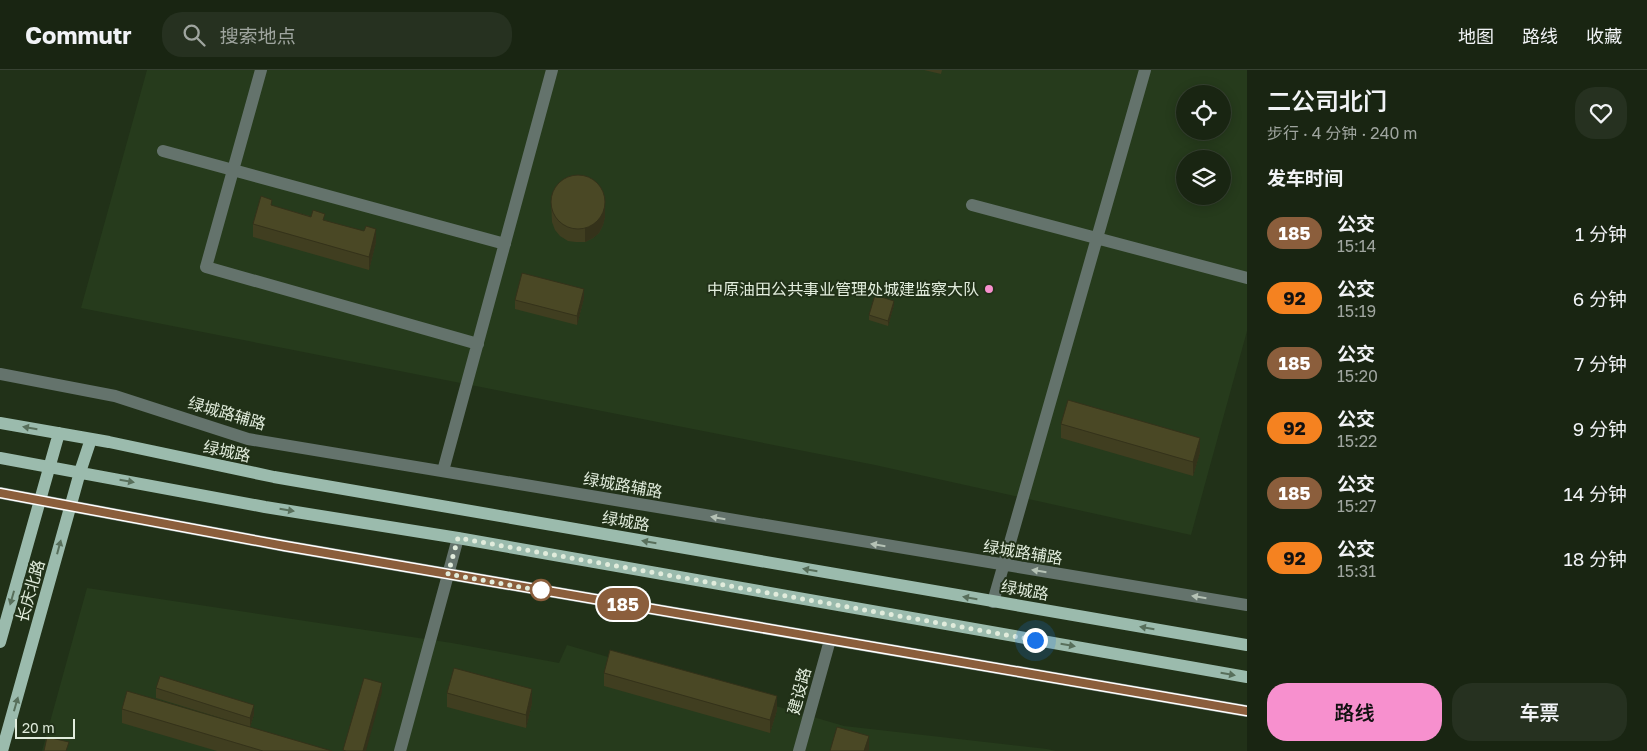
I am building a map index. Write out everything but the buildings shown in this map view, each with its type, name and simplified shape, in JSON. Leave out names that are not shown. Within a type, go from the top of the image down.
[{"type":"main road","name":"绿城路","points":[[0,423],[91,439],[274,477],[1247,645]]},
{"type":"main road","name":"长庆北路","points":[[0,642],[59,434]]},
{"type":"main road","name":"长庆北路","points":[[2,751],[70,506],[91,439]]},
{"type":"main road","points":[[0,458],[265,507],[458,538],[1247,677]]},
{"type":"street","points":[[261,70],[206,267],[478,344]]},
{"type":"street","points":[[443,471],[552,70]]},
{"type":"street","points":[[993,602],[1146,70]]},
{"type":"street","points":[[163,151],[506,244]]},
{"type":"street","points":[[972,205],[1247,278]]},
{"type":"street","name":"绿城路辅路","points":[[0,374],[115,396],[248,438],[1247,605]]},
{"type":"street","points":[[0,493],[448,574],[1247,711]]},
{"type":"street","points":[[400,751],[458,538]]},
{"type":"street","name":"建设路","points":[[799,751],[830,640]]},
{"type":"shaded area","points":[[147,70],[1247,70],[1247,331],[1191,535],[875,465],[81,308]]},
{"type":"shaded area","points":[[87,588],[452,643],[559,663],[567,645],[844,726],[1056,751],[42,751]]},
{"type":"bus line","name":"185","points":[[0,493],[285,546],[1247,711]]},
{"type":"place","name":"中原油田公共事业管理处城建监察大队","points":[[989,289]]},
{"type":"route","points":[[541,590],[543,591],[448,574],[458,538],[1035,640]]}]
